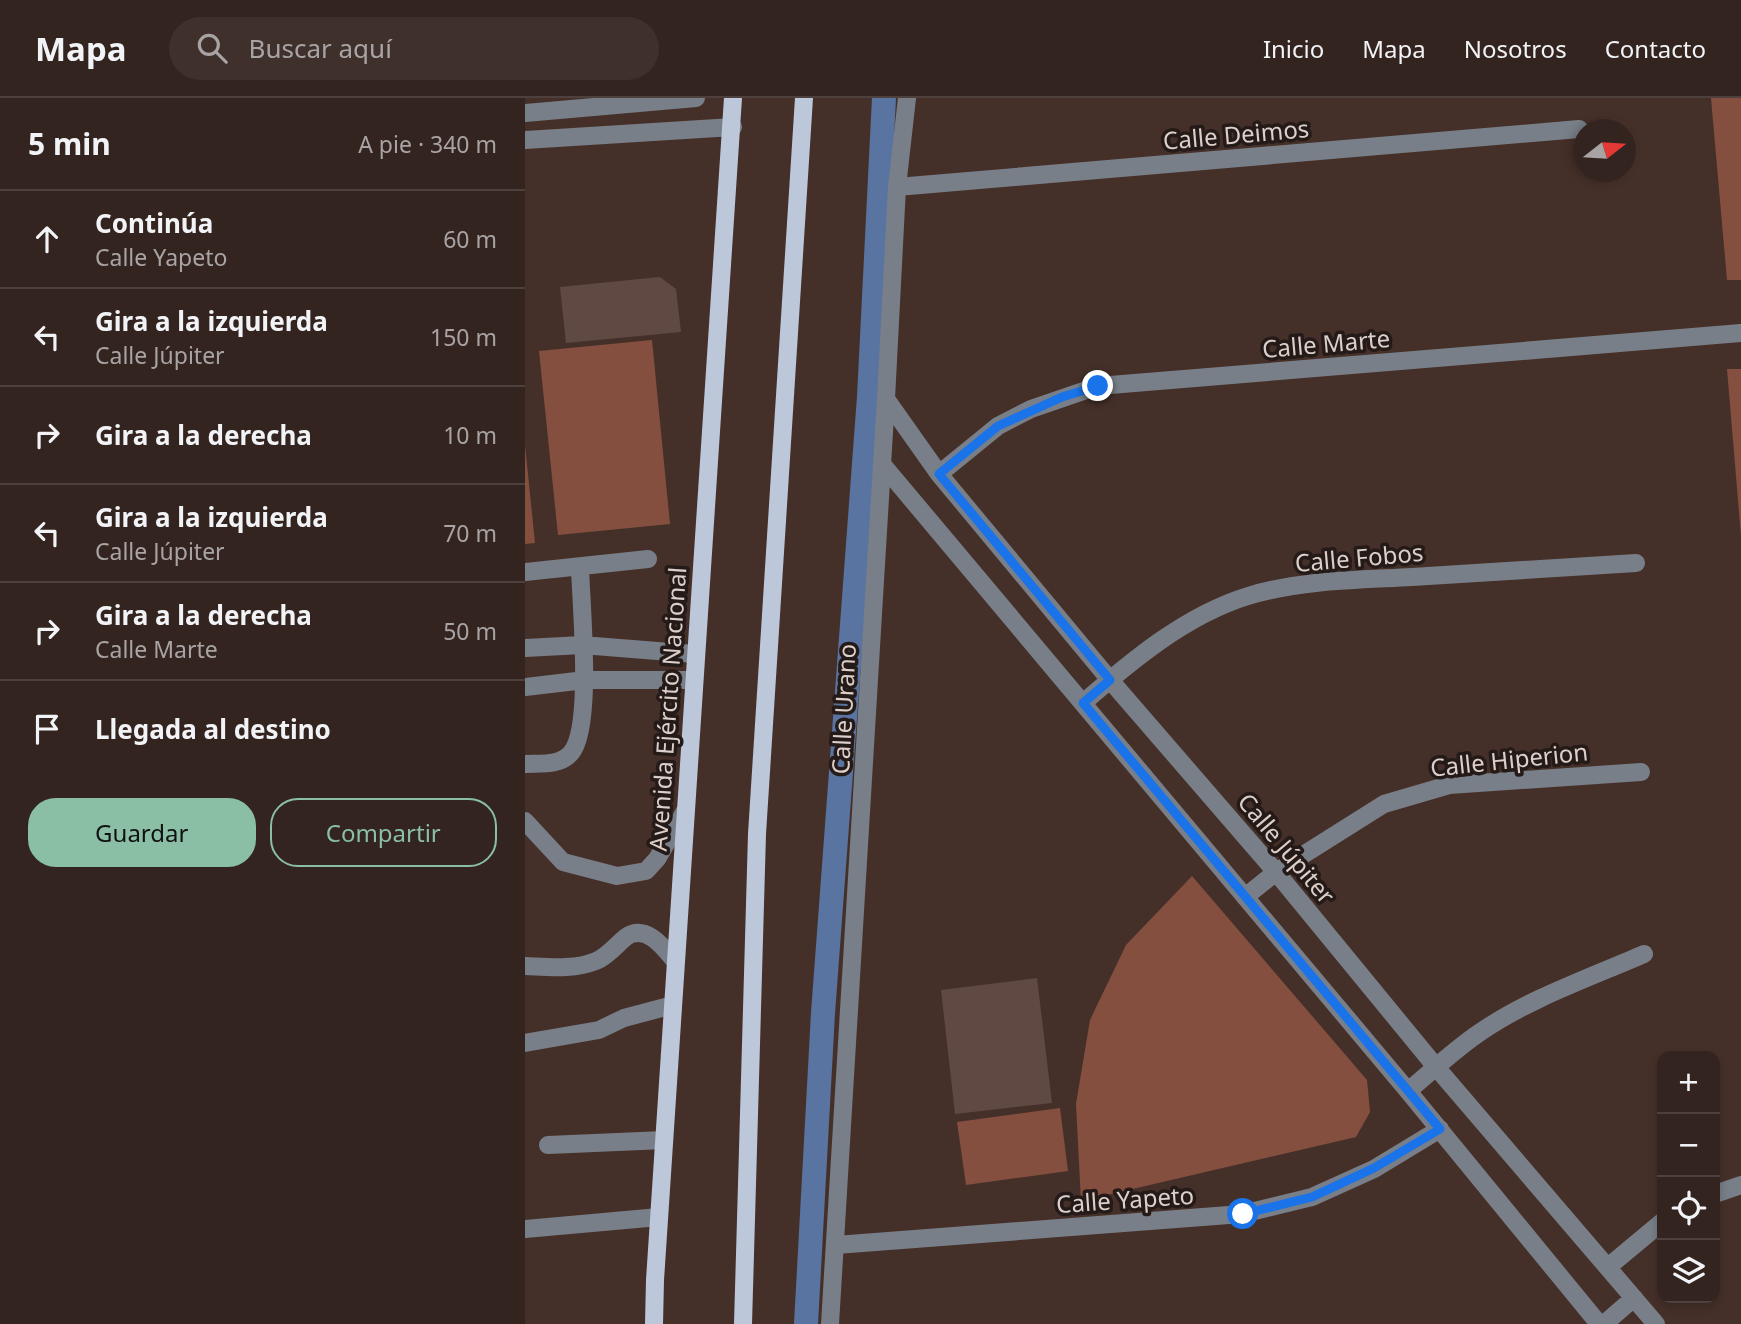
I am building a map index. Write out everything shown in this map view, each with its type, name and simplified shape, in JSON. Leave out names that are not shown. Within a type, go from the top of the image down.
[{"type":"main road","name":"Avenida Ejército Nacional","points":[[654,1324],[693,681],[733,98]]},
{"type":"main road","points":[[743,1324],[757,834],[804,98]]},
{"type":"street","points":[[525,113],[696,98]]},
{"type":"street","name":"Calle Urano","points":[[830,1324],[837,1245],[897,187],[907,98]]},
{"type":"street","points":[[525,141],[733,127]]},
{"type":"street","name":"Calle Deimos","points":[[897,187],[1573,130]]},
{"type":"street","name":"Calle Marte","points":[[939,474],[998,426],[1052,401],[1098,386],[1741,333]]},
{"type":"street","name":"Calle Júpiter","points":[[886,399],[939,474],[1110,680],[1276,872],[1436,1067],[1656,1324]]},
{"type":"street","points":[[882,464],[1602,1324],[1634,1298]]},
{"type":"street","points":[[525,572],[648,559]]},
{"type":"street","name":"Calle Fobos","points":[[1083,703],[1182,627],[1247,596],[1284,588],[1369,579],[1636,563]]},
{"type":"street","points":[[525,764],[557,762],[569,755],[579,742],[585,680],[580,567]]},
{"type":"street","points":[[525,648],[582,645],[695,654]]},
{"type":"street","points":[[525,687],[585,680],[693,681]]},
{"type":"street","name":"Calle Hiperion","points":[[1245,897],[1276,872],[1384,804],[1411,795],[1449,785],[1641,772]]},
{"type":"street","points":[[525,821],[563,862],[617,876],[646,871],[657,859],[685,811]]},
{"type":"street","points":[[525,966],[582,966],[600,960],[628,936],[637,933],[657,939],[675,961]]},
{"type":"street","points":[[1408,1091],[1477,1033],[1509,1015],[1644,954]]},
{"type":"street","points":[[525,1042],[599,1030],[624,1018],[673,1005]]},
{"type":"street","name":"Calle Yapeto","points":[[837,1245],[1243,1214],[1312,1197],[1374,1168],[1440,1129]]},
{"type":"street","points":[[548,1145],[664,1140]]},
{"type":"street","points":[[1720,1192],[1741,1185]]},
{"type":"street","points":[[525,1229],[659,1217]]},
{"type":"street","points":[[1608,1267],[1657,1226]]},
{"type":"shaded area","points":[[1711,98],[1741,98],[1741,280],[1727,280]]},
{"type":"shaded area","points":[[652,340],[670,524],[558,535],[539,351]]},
{"type":"shaded area","points":[[1727,369],[1741,369],[1741,536]]},
{"type":"shaded area","points":[[525,445],[535,543],[525,544]]},
{"type":"shaded area","points":[[1192,876],[1367,1080],[1370,1112],[1356,1137],[1081,1201],[1076,1104],[1090,1020],[1126,945]]},
{"type":"shaded area","points":[[1060,1108],[1068,1171],[966,1185],[957,1122]]},
{"type":"building","points":[[660,277],[676,289],[681,332],[566,343],[560,287]]},
{"type":"building","points":[[1037,978],[1052,1103],[955,1114],[941,990]]},
{"type":"waterway","points":[[806,1324],[823,1013],[869,397],[884,98]]},
{"type":"route","points":[[1098,386],[1031,409],[998,426],[939,474],[1110,680],[1083,703],[1440,1129],[1374,1168],[1312,1197],[1243,1214]]}]
